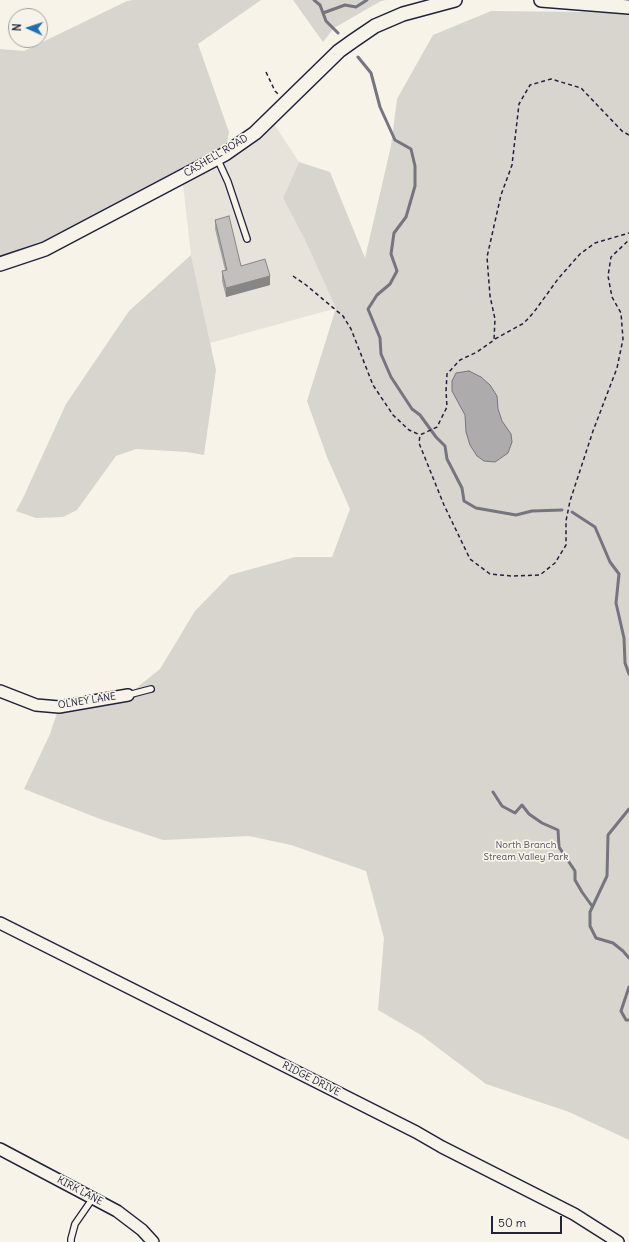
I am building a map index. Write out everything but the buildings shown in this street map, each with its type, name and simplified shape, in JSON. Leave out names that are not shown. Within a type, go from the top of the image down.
[{"type":"street","name":"CASHELL ROAD","points":[[0,264],[45,249],[217,158],[255,133],[339,51],[375,26],[403,14],[454,0]]},
{"type":"street","points":[[541,0],[629,7]]},
{"type":"street","name":"OLNEY LANE","points":[[0,691],[36,705],[59,707],[128,695]]},
{"type":"street","name":"RIDGE DRIVE","points":[[0,923],[416,1132],[442,1148],[574,1214],[618,1242]]},
{"type":"street","name":"KIRK LANE","points":[[0,1149],[117,1211],[142,1230],[153,1242]]},
{"type":"lane","points":[[217,158],[228,182],[247,240]]},
{"type":"lane","points":[[128,695],[151,690]]},
{"type":"lane","points":[[71,1242],[76,1224],[93,1198]]},
{"type":"path","points":[[266,72],[275,91],[288,101]]},
{"type":"path","points":[[494,340],[495,319],[490,296],[486,257],[501,195],[512,165],[519,104],[530,85],[551,79],[581,88],[622,131],[629,135]]},
{"type":"path","points":[[293,276],[343,316],[351,329],[373,385],[393,415],[409,430],[420,435],[437,426],[447,407],[447,374],[460,360],[477,352],[494,340],[524,323],[534,312],[558,278],[580,254],[595,243],[629,233]]},
{"type":"path","points":[[420,435],[419,443],[444,505],[470,559],[490,574],[512,576],[540,575],[555,564],[566,546],[566,521],[570,501],[592,431],[617,368],[623,339],[621,313],[612,297],[608,276],[611,257],[629,240]]},
{"type":"shaded area","points":[[270,118],[299,162],[283,198],[305,240],[337,308],[210,343],[191,255],[182,176]]},
{"type":"shaded area","points":[[469,371],[481,377],[490,385],[497,396],[498,409],[502,421],[511,434],[512,442],[508,453],[495,462],[484,461],[477,456],[470,445],[466,432],[465,415],[452,391],[452,381],[456,373]]},
{"type":"green space","points":[[261,0],[198,44],[229,132],[225,154],[0,264],[0,49],[24,51],[30,48],[48,48],[48,39],[127,1]]},
{"type":"green space","points":[[293,0],[386,0],[381,1],[334,28],[323,42]]},
{"type":"green space","name":"North Branch Stream Valley Park","points":[[491,11],[629,14],[629,1140],[569,1112],[486,1084],[421,1035],[378,1010],[384,938],[366,871],[291,845],[249,836],[163,840],[100,819],[24,789],[50,734],[59,707],[128,695],[160,669],[195,611],[230,575],[295,557],[332,557],[350,509],[327,457],[307,401],[336,308],[305,240],[283,198],[299,162],[330,172],[365,258],[391,146],[397,99],[433,35]]},
{"type":"green space","points":[[191,255],[216,370],[204,455],[187,452],[136,449],[116,456],[77,510],[63,517],[36,518],[16,511],[66,404],[129,311]]},
{"type":"waterway","points":[[314,0],[320,5],[326,21],[338,33]]},
{"type":"waterway","points":[[323,13],[345,5],[356,7],[367,0]]},
{"type":"waterway","points":[[358,57],[371,73],[380,107],[395,140],[411,149],[415,166],[415,186],[406,217],[394,233],[391,254],[397,271],[390,284],[377,295],[368,309],[380,338],[381,354],[391,377],[412,409],[420,415],[436,437],[445,446],[447,459],[462,488],[464,501],[476,508],[516,515],[532,511],[562,510]]},
{"type":"waterway","points":[[572,512],[595,527],[610,562],[619,574],[616,603],[624,638],[625,663],[629,674]]},
{"type":"waterway","points":[[493,792],[502,806],[515,813],[522,805],[529,814],[542,823],[558,830],[559,847],[575,871],[575,880],[592,906]]},
{"type":"waterway","points":[[629,809],[608,835],[607,876],[590,912],[590,926],[596,938],[613,943],[629,958]]},
{"type":"waterway","points":[[629,987],[621,1011],[626,1020],[629,1020]]}]
